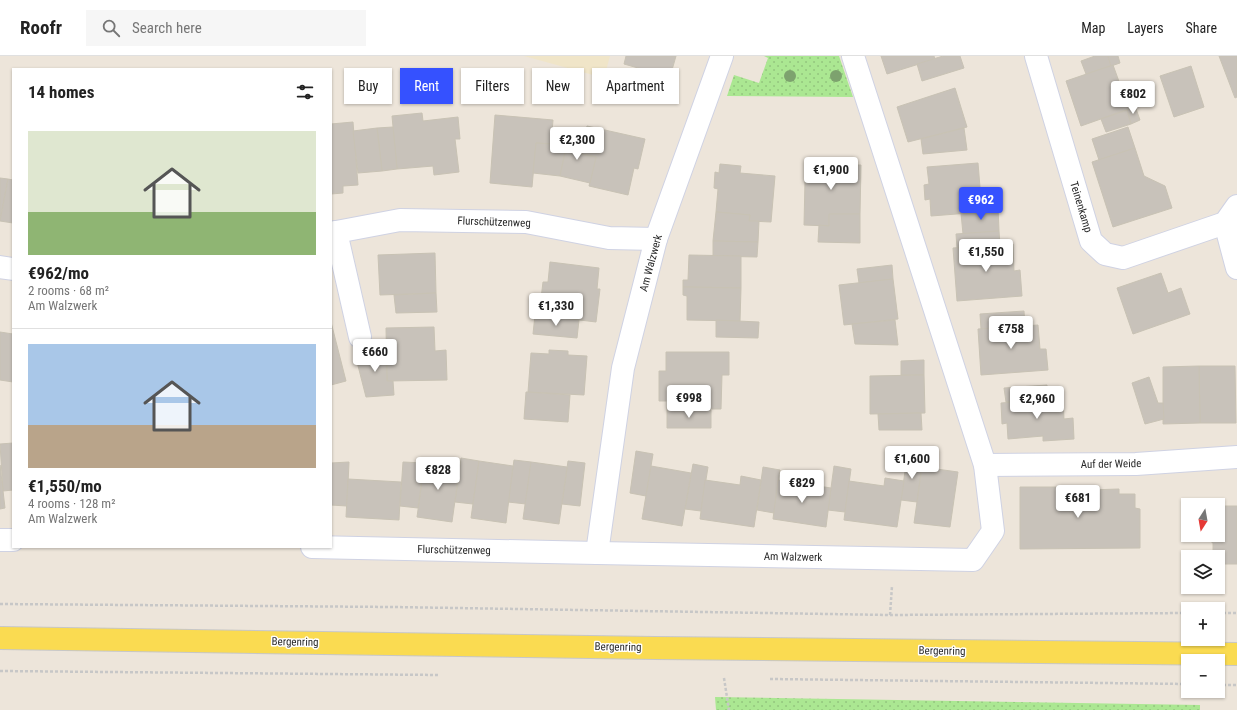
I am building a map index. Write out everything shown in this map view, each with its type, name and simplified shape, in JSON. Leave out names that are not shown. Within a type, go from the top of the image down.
[{"type":"main road","name":"Bergenring","points":[[0,638],[647,648],[1237,654]]},
{"type":"street","name":"Am Walzwerk","points":[[722,56],[656,239],[623,368],[597,553],[973,560],[993,531],[985,465],[853,56]]},
{"type":"street","name":"Teinenkamp","points":[[1036,56],[1091,241],[1105,254],[1123,258],[1231,214],[1237,268]]},
{"type":"street","name":"Flurschützenweg","points":[[334,232],[400,220],[526,222],[609,238],[656,239]]},
{"type":"street","points":[[334,232],[360,337]]},
{"type":"street","points":[[0,267],[12,269]]},
{"type":"street","name":"Auf der Weide","points":[[985,465],[1136,464],[1237,457]]},
{"type":"street","points":[[0,540],[12,540]]},
{"type":"street","name":"Flurschützenweg","points":[[332,547],[597,553]]},
{"type":"path","points":[[0,604],[410,607],[890,615],[1181,613]]},
{"type":"path","points":[[1225,613],[1237,613]]},
{"type":"path","points":[[724,678],[729,710]]},
{"type":"path","points":[[1225,685],[1237,685]]},
{"type":"shaded area","points":[[524,56],[610,56],[607,68],[592,68],[592,75],[584,72],[584,68],[568,68]]},
{"type":"green space","points":[[764,56],[839,56],[853,97],[727,96],[734,75],[759,83],[768,58]]},
{"type":"green space","points":[[715,697],[1200,705],[1200,710],[716,710]]},
{"type":"building","points":[[626,56],[676,56],[673,68],[638,68],[624,64]]},
{"type":"building","points":[[881,56],[934,56],[935,59],[887,74]]},
{"type":"building","points":[[943,56],[960,56],[964,68],[922,81],[917,64]]},
{"type":"building","points":[[1095,56],[1108,56],[1111,66],[1086,74],[1081,61]]},
{"type":"building","points":[[1108,56],[1118,56],[1120,63],[1111,66]]},
{"type":"building","points":[[1219,56],[1237,56],[1237,97],[1235,98]]},
{"type":"building","points":[[1113,65],[1129,109],[1081,126],[1066,81]]},
{"type":"building","points":[[1191,66],[1204,107],[1174,117],[1160,76]]},
{"type":"building","points":[[955,88],[967,127],[908,142],[897,107]]},
{"type":"building","points":[[1135,106],[1140,120],[1131,124],[1127,110]]},
{"type":"building","points":[[1127,110],[1131,124],[1106,132],[1101,119]]},
{"type":"building","points":[[422,113],[423,121],[458,117],[460,139],[455,139],[459,172],[434,175],[433,166],[397,169],[392,116]]},
{"type":"building","points":[[495,115],[553,120],[551,144],[536,143],[532,187],[490,183]]},
{"type":"building","points":[[353,122],[358,185],[343,186],[343,193],[332,194],[332,124]]},
{"type":"building","points":[[587,126],[645,139],[638,169],[634,168],[628,195],[589,186],[596,157],[581,154]]},
{"type":"building","points":[[393,127],[397,169],[382,171],[377,128]]},
{"type":"building","points":[[1128,127],[1135,148],[1099,160],[1092,139]]},
{"type":"building","points":[[377,128],[382,171],[358,173],[353,131]]},
{"type":"building","points":[[964,128],[967,150],[923,154],[921,139]]},
{"type":"building","points":[[552,133],[569,134],[560,176],[533,173],[536,143],[551,144]]},
{"type":"building","points":[[569,134],[585,137],[581,154],[596,157],[590,183],[560,176]]},
{"type":"building","points":[[1135,148],[1144,176],[1165,186],[1172,208],[1113,227],[1092,162]]},
{"type":"building","points":[[809,159],[843,160],[843,165],[861,165],[860,214],[829,214],[829,226],[804,225],[805,181],[809,181]]},
{"type":"building","points":[[978,163],[982,212],[931,216],[930,199],[925,200],[924,185],[929,184],[927,167]]},
{"type":"building","points":[[720,164],[741,166],[740,173],[775,176],[771,222],[749,221],[750,215],[716,212],[718,189],[714,188],[715,172],[719,173]]},
{"type":"building","points":[[0,178],[8,179],[0,221]]},
{"type":"building","points":[[8,179],[12,180],[12,223],[0,221]]},
{"type":"building","points":[[998,207],[999,231],[963,234],[961,213],[982,212],[982,208]]},
{"type":"building","points":[[716,212],[750,215],[749,221],[759,221],[758,242],[713,241]]},
{"type":"building","points":[[829,214],[860,214],[860,243],[818,242],[819,225],[829,226]]},
{"type":"building","points":[[999,231],[1000,245],[957,248],[956,234]]},
{"type":"building","points":[[713,241],[758,242],[757,257],[713,256]]},
{"type":"building","points":[[1013,244],[1014,271],[1020,270],[1022,296],[957,301],[953,248]]},
{"type":"building","points":[[435,253],[436,293],[380,295],[378,255]]},
{"type":"building","points":[[689,255],[741,256],[741,288],[683,287],[683,280],[688,280]]},
{"type":"building","points":[[550,262],[599,268],[597,289],[600,289],[596,322],[539,315],[543,282],[548,282]]},
{"type":"building","points":[[892,265],[893,279],[859,283],[857,269]]},
{"type":"building","points":[[1161,273],[1168,293],[1181,288],[1190,314],[1133,334],[1117,288]]},
{"type":"building","points":[[893,279],[898,319],[844,325],[839,285]]},
{"type":"building","points":[[683,287],[741,288],[740,321],[687,320],[687,296],[683,295]]},
{"type":"building","points":[[436,293],[437,312],[396,313],[394,295]]},
{"type":"building","points":[[1024,311],[1025,326],[981,329],[980,314]]},
{"type":"building","points":[[535,315],[579,320],[577,338],[533,334]]},
{"type":"building","points":[[716,320],[759,322],[758,338],[716,337]]},
{"type":"building","points":[[895,320],[898,345],[855,344],[852,324]]},
{"type":"building","points":[[1038,325],[1040,349],[1046,349],[1048,370],[981,375],[978,329]]},
{"type":"building","points":[[332,326],[346,381],[332,385]]},
{"type":"building","points":[[434,327],[435,351],[446,350],[447,380],[387,381],[386,328]]},
{"type":"building","points":[[0,332],[12,334],[12,382],[0,380]]},
{"type":"building","points":[[386,347],[387,381],[393,381],[394,395],[366,397],[355,354]]},
{"type":"building","points":[[549,350],[568,351],[568,355],[587,356],[584,395],[528,392],[531,353],[549,354]]},
{"type":"building","points":[[666,352],[729,352],[729,375],[722,375],[721,409],[667,409],[667,401],[659,401],[659,371],[666,371]]},
{"type":"building","points":[[924,360],[924,375],[901,375],[901,361]]},
{"type":"building","points":[[1199,366],[1235,366],[1236,423],[1200,423]]},
{"type":"building","points":[[1199,366],[1200,423],[1163,424],[1163,367]]},
{"type":"building","points":[[924,375],[925,413],[870,414],[870,376]]},
{"type":"building","points":[[1149,377],[1158,403],[1163,403],[1164,419],[1145,424],[1132,383]]},
{"type":"building","points":[[1047,385],[1048,399],[1006,402],[1004,388]]},
{"type":"building","points":[[526,392],[570,395],[568,422],[524,419]]},
{"type":"building","points":[[1063,398],[1064,419],[1073,418],[1074,439],[1043,441],[1043,436],[1008,439],[1007,423],[1002,424],[1001,403]]},
{"type":"building","points":[[667,409],[711,410],[711,428],[667,428]]},
{"type":"building","points":[[921,413],[922,430],[879,430],[878,414]]},
{"type":"building","points":[[12,443],[12,490],[3,491],[0,444]]},
{"type":"building","points":[[636,451],[653,454],[646,496],[630,493]]},
{"type":"building","points":[[907,457],[923,459],[917,502],[901,500]]},
{"type":"building","points":[[461,458],[479,461],[473,504],[455,502]]},
{"type":"building","points":[[425,460],[460,465],[452,522],[417,517]]},
{"type":"building","points":[[514,460],[531,462],[526,504],[508,502]]},
{"type":"building","points":[[479,461],[513,466],[506,523],[471,518]]},
{"type":"building","points":[[568,461],[585,463],[580,506],[562,504]]},
{"type":"building","points":[[349,462],[347,506],[332,505],[332,463]]},
{"type":"building","points":[[403,462],[424,463],[418,508],[400,506]]},
{"type":"building","points":[[531,462],[567,467],[559,524],[523,519]]},
{"type":"building","points":[[693,464],[708,467],[701,511],[685,509]]},
{"type":"building","points":[[0,465],[5,508],[0,509]]},
{"type":"building","points":[[651,466],[691,473],[682,526],[642,519]]},
{"type":"building","points":[[834,466],[851,469],[845,512],[828,510]]},
{"type":"building","points":[[763,467],[780,470],[774,513],[757,510]]},
{"type":"building","points":[[922,467],[958,472],[950,527],[914,523]]},
{"type":"building","points":[[741,476],[761,480],[754,527],[700,519],[705,480],[740,485]]},
{"type":"building","points":[[885,478],[904,481],[897,527],[844,520],[849,481],[884,486]]},
{"type":"building","points":[[348,479],[401,482],[399,520],[346,517]]},
{"type":"building","points":[[778,480],[831,488],[826,527],[773,519]]},
{"type":"building","points":[[1020,487],[1089,487],[1089,490],[1119,489],[1119,494],[1135,494],[1135,508],[1140,509],[1140,548],[1020,549]]},
{"type":"building","points":[[1225,506],[1237,506],[1237,564],[1225,564],[1225,550],[1213,550],[1212,542],[1225,542]]}]
